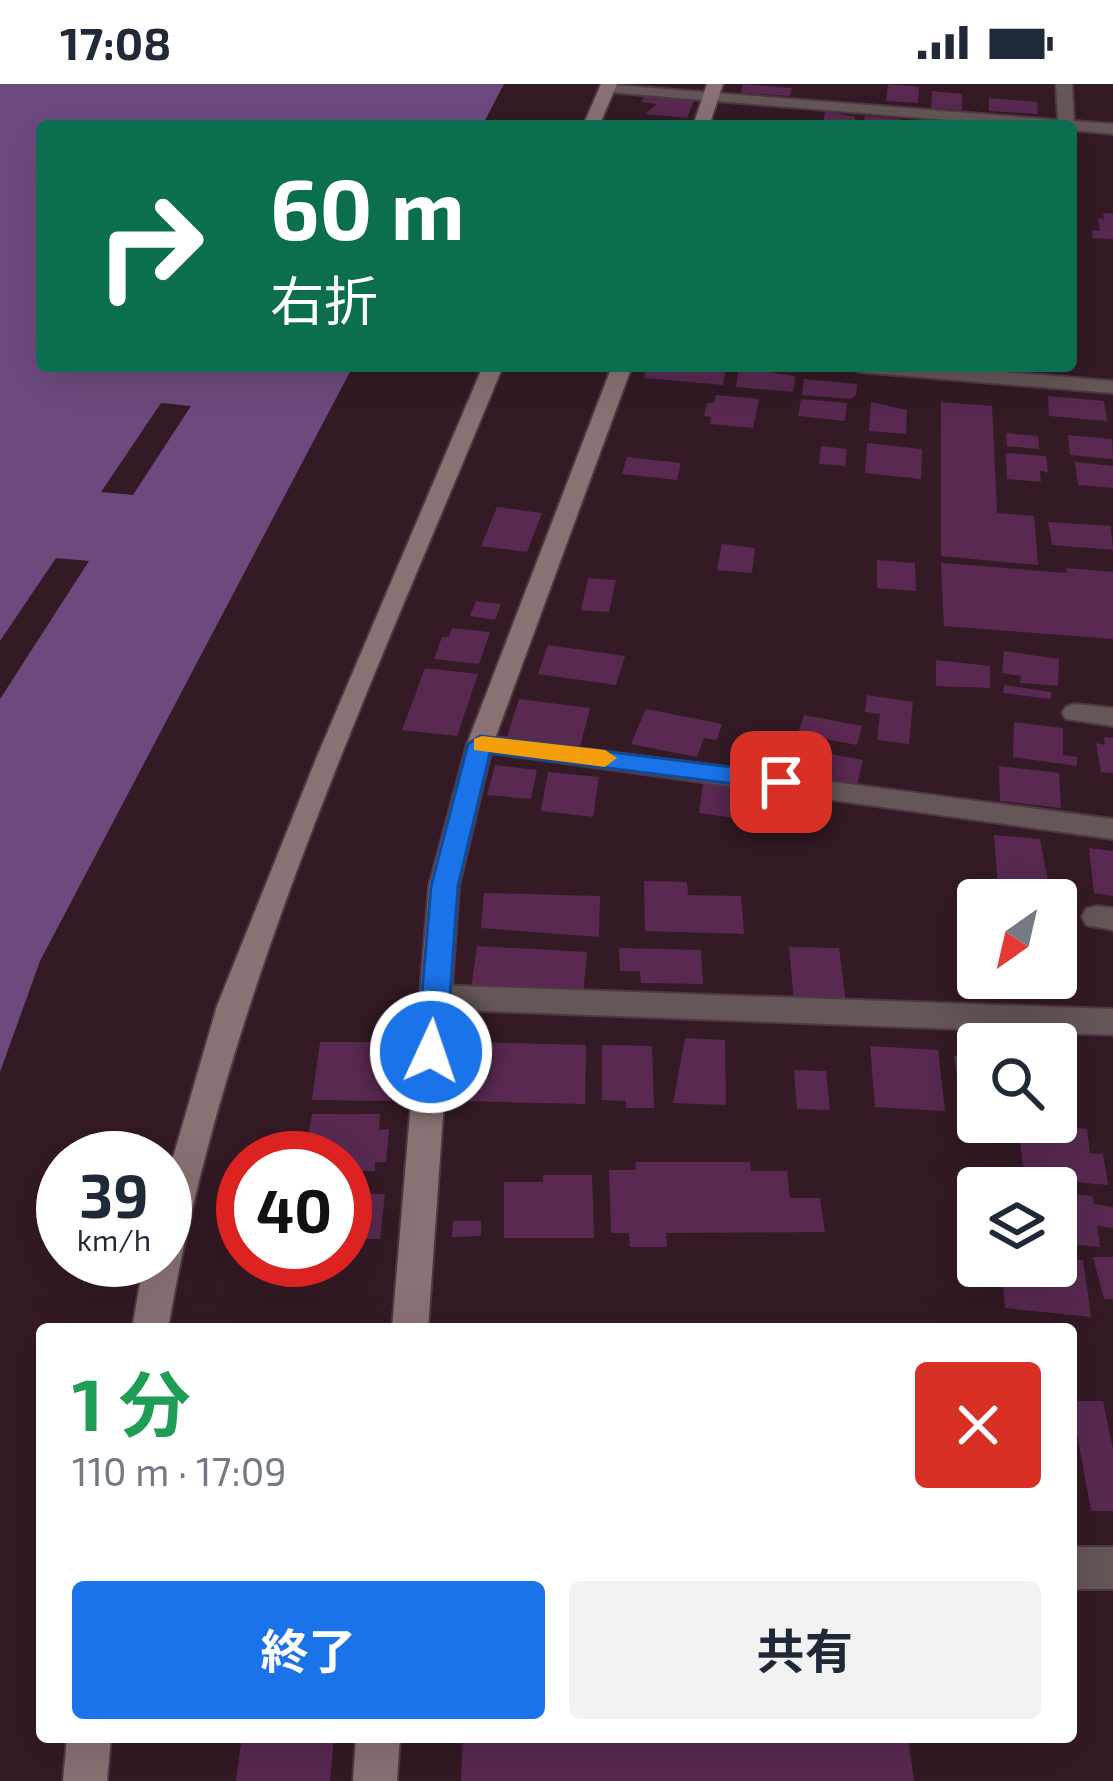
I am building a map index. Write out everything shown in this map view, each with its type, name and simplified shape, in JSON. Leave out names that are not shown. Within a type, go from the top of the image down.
[{"type":"street","points":[[1064,84],[1066,120]]},
{"type":"street","points":[[593,120],[608,85],[713,90],[1016,120]]},
{"type":"street","points":[[702,120],[713,90]]},
{"type":"street","points":[[1077,126],[1113,129]]},
{"type":"street","points":[[192,1151],[233,1006],[329,759],[490,372]]},
{"type":"street","points":[[410,1323],[445,886],[480,744],[620,372]]},
{"type":"street","points":[[932,372],[1113,387]]},
{"type":"street","points":[[1076,713],[1113,717]]},
{"type":"street","points":[[480,744],[1113,829]]},
{"type":"street","points":[[434,998],[1113,1022]]},
{"type":"street","points":[[151,1323],[157,1287]]},
{"type":"street","points":[[1077,1568],[1113,1568]]},
{"type":"street","points":[[85,1781],[88,1743]]},
{"type":"street","points":[[375,1781],[378,1743]]},
{"type":"shaded area","points":[[0,84],[504,84],[485,120],[36,120],[36,372],[350,372],[40,961],[0,1072]]},
{"type":"pier","points":[[161,403],[191,406],[133,495],[101,492]]},
{"type":"pier","points":[[56,558],[89,561],[0,699],[0,641]]},
{"type":"building","points":[[743,84],[792,88],[790,96],[741,93]]},
{"type":"building","points":[[888,84],[919,87],[918,103],[886,101]]},
{"type":"building","points":[[932,91],[962,94],[962,110],[931,108]]},
{"type":"building","points":[[644,96],[694,101],[687,118],[645,114],[657,104],[641,102]]},
{"type":"building","points":[[989,98],[1037,102],[1038,114],[989,111]]},
{"type":"building","points":[[825,111],[855,117],[855,120],[824,120]]},
{"type":"building","points":[[865,116],[901,119],[901,120],[864,120]]},
{"type":"building","points":[[1103,213],[1113,214],[1113,239],[1093,238],[1092,230],[1100,231],[1098,218],[1104,219]]},
{"type":"building","points":[[646,372],[725,372],[723,385],[644,378]]},
{"type":"building","points":[[738,372],[795,376],[793,392],[736,387]]},
{"type":"building","points":[[804,379],[857,384],[856,395],[851,399],[802,395]]},
{"type":"building","points":[[716,395],[759,399],[753,428],[710,424],[711,417],[704,416],[707,403],[714,403]]},
{"type":"building","points":[[1048,396],[1104,401],[1107,421],[1049,416]]},
{"type":"building","points":[[801,399],[847,403],[845,421],[798,416]]},
{"type":"building","points":[[871,402],[907,410],[906,434],[869,431]]},
{"type":"building","points":[[941,402],[992,406],[997,513],[1034,516],[1038,565],[941,556]]},
{"type":"building","points":[[1006,433],[1038,436],[1039,449],[1007,446]]},
{"type":"building","points":[[1068,435],[1112,439],[1113,459],[1070,455]]},
{"type":"building","points":[[867,443],[922,449],[921,479],[865,473]]},
{"type":"building","points":[[821,446],[847,449],[845,466],[819,464]]},
{"type":"building","points":[[1006,453],[1046,456],[1048,472],[1040,471],[1041,482],[1007,479]]},
{"type":"building","points":[[627,457],[681,463],[677,480],[622,474]]},
{"type":"building","points":[[1075,462],[1113,466],[1113,488],[1078,485]]},
{"type":"building","points":[[497,507],[542,513],[527,552],[481,546]]},
{"type":"building","points":[[1048,522],[1111,526],[1113,550],[1052,545]]},
{"type":"building","points":[[722,544],[755,548],[752,573],[717,570]]},
{"type":"building","points":[[877,560],[915,563],[916,591],[877,588]]},
{"type":"building","points":[[941,563],[1113,572],[1113,639],[944,626]]},
{"type":"building","points":[[588,578],[616,580],[609,612],[581,610]]},
{"type":"building","points":[[476,601],[501,604],[495,620],[470,616]]},
{"type":"building","points":[[452,628],[490,632],[479,664],[434,659],[442,637],[449,637]]},
{"type":"building","points":[[548,645],[625,656],[616,685],[538,674]]},
{"type":"building","points":[[1004,651],[1059,659],[1058,686],[1020,683],[1021,676],[1002,673]]},
{"type":"building","points":[[936,660],[990,666],[990,688],[936,686]]},
{"type":"building","points":[[425,668],[478,674],[457,736],[402,730]]},
{"type":"building","points":[[1004,685],[1051,692],[1051,699],[1003,693]]},
{"type":"building","points":[[867,695],[913,702],[909,744],[877,740],[880,714],[865,712]]},
{"type":"building","points":[[519,699],[590,708],[580,747],[507,737]]},
{"type":"building","points":[[646,709],[722,724],[717,740],[704,738],[697,757],[631,744]]},
{"type":"building","points":[[804,715],[862,726],[857,745],[798,734]]},
{"type":"building","points":[[1014,722],[1063,728],[1063,755],[1077,757],[1077,766],[1013,757]]},
{"type":"building","points":[[1104,737],[1113,738],[1113,773],[1101,772],[1096,743],[1105,745]]},
{"type":"building","points":[[809,750],[863,760],[857,785],[802,775]]},
{"type":"building","points":[[495,765],[537,770],[531,799],[487,795]]},
{"type":"building","points":[[999,766],[1059,773],[1061,808],[1000,801]]},
{"type":"building","points":[[548,772],[599,777],[593,817],[541,811]]},
{"type":"building","points":[[703,784],[738,788],[734,818],[699,813]]},
{"type":"building","points":[[994,835],[1040,839],[1048,879],[997,879]]},
{"type":"building","points":[[1089,848],[1113,851],[1113,896],[1094,893]]},
{"type":"building","points":[[644,881],[687,882],[688,895],[741,896],[744,934],[645,931]]},
{"type":"building","points":[[484,893],[600,896],[599,937],[481,928]]},
{"type":"building","points":[[477,946],[587,952],[583,996],[471,989]]},
{"type":"building","points":[[789,947],[839,948],[846,1004],[794,1003]]},
{"type":"building","points":[[619,948],[701,950],[703,984],[641,983],[640,971],[620,971]]},
{"type":"building","points":[[685,1038],[725,1040],[726,1105],[673,1103]]},
{"type":"building","points":[[320,1042],[401,1042],[395,1101],[312,1100]]},
{"type":"building","points":[[466,1042],[586,1045],[585,1104],[461,1101]]},
{"type":"building","points":[[602,1045],[652,1046],[654,1108],[626,1108],[626,1101],[602,1100]]},
{"type":"building","points":[[870,1046],[938,1050],[945,1111],[875,1107]]},
{"type":"building","points":[[794,1070],[826,1071],[830,1110],[797,1109]]},
{"type":"building","points":[[312,1114],[380,1114],[379,1130],[389,1129],[386,1162],[375,1162],[372,1171],[372,1131],[309,1131]]},
{"type":"building","points":[[1077,1128],[1087,1129],[1090,1153],[1103,1154],[1108,1185],[1077,1182],[1077,1167],[1023,1167],[1020,1143],[1077,1143]]},
{"type":"building","points":[[635,1162],[750,1162],[751,1171],[787,1171],[790,1198],[820,1198],[825,1232],[666,1233],[667,1247],[630,1247],[629,1233],[611,1233],[609,1170],[636,1170]]},
{"type":"building","points":[[543,1175],[592,1175],[594,1238],[504,1238],[504,1182],[543,1182]]},
{"type":"building","points":[[372,1194],[385,1194],[380,1239],[372,1239]]},
{"type":"building","points":[[1077,1194],[1093,1196],[1094,1204],[1113,1207],[1113,1228],[1097,1226],[1100,1247],[1077,1245]]},
{"type":"building","points":[[453,1221],[481,1221],[481,1236],[452,1237]]},
{"type":"building","points":[[1093,1257],[1113,1257],[1113,1299],[1104,1299]]},
{"type":"building","points":[[1077,1259],[1083,1260],[1091,1317],[1005,1308],[1003,1287],[1077,1287]]},
{"type":"building","points":[[1077,1401],[1103,1401],[1113,1449],[1113,1511],[1091,1511],[1077,1434]]},
{"type":"building","points":[[241,1743],[333,1743],[330,1781],[236,1781]]},
{"type":"building","points":[[463,1743],[909,1743],[914,1781],[461,1781]]},
{"type":"slow traffic","points":[[482,744],[605,758]]},
{"type":"route","points":[[431,1052],[445,886],[480,744],[781,782]]}]
